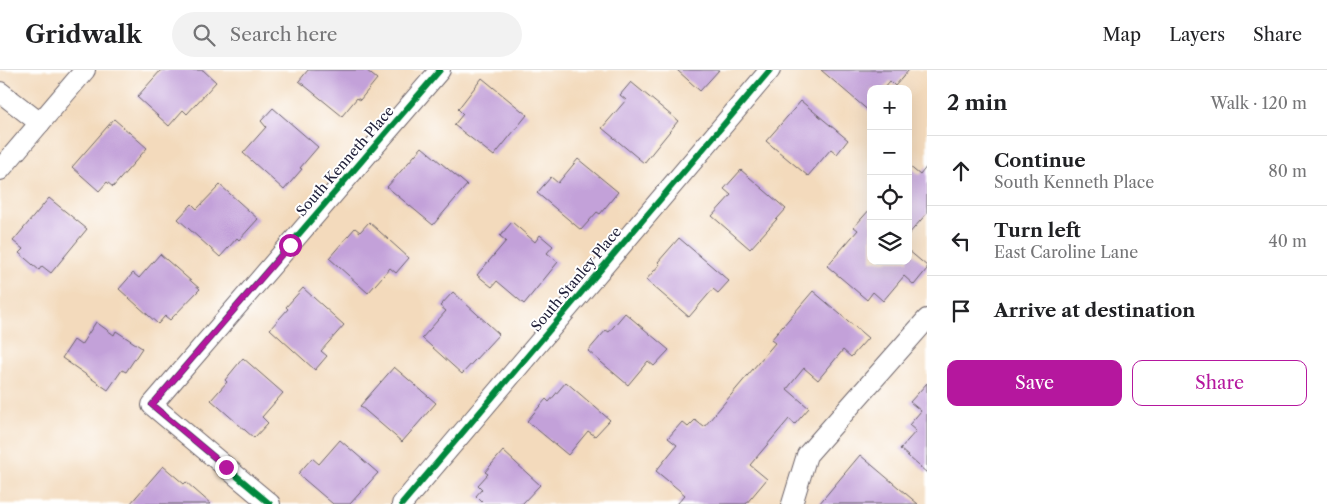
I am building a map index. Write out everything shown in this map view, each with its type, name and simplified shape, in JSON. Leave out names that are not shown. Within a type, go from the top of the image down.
[{"type":"street","points":[[0,170],[85,70]]},
{"type":"street","name":"South Kenneth Place","points":[[270,504],[152,405],[440,70]]},
{"type":"street","name":"South Stanley Place","points":[[402,504],[770,70]]},
{"type":"street","points":[[0,92],[40,123]]},
{"type":"street","points":[[792,504],[807,455],[927,320]]},
{"type":"building","points":[[161,70],[203,70],[216,82],[187,114],[183,110],[169,126],[137,97]]},
{"type":"building","points":[[308,70],[366,70],[377,79],[360,100],[357,98],[342,116],[299,81]]},
{"type":"building","points":[[677,70],[719,70],[700,91]]},
{"type":"building","points":[[821,70],[909,70],[896,85],[890,81],[886,85],[867,85],[867,110]]},
{"type":"building","points":[[482,78],[527,115],[494,156],[454,125],[463,114],[458,109]]},
{"type":"building","points":[[631,82],[678,121],[644,163],[602,128],[626,100],[620,95]]},
{"type":"building","points":[[801,101],[848,140],[837,154],[831,149],[808,176],[766,141]]},
{"type":"building","points":[[273,108],[318,147],[284,190],[243,153],[266,127],[261,121]]},
{"type":"building","points":[[114,119],[147,148],[113,187],[107,182],[99,191],[72,167]]},
{"type":"building","points":[[422,147],[467,185],[433,225],[387,187]]},
{"type":"building","points":[[578,159],[618,192],[600,214],[597,212],[581,230],[537,193],[551,177],[558,183]]},
{"type":"building","points":[[927,166],[927,213],[912,230],[912,168],[920,175]]},
{"type":"building","points":[[741,170],[786,209],[750,249],[712,216],[731,195],[724,189]]},
{"type":"building","points":[[220,185],[258,219],[220,257],[178,219],[192,204],[197,209]]},
{"type":"building","points":[[49,198],[87,229],[51,273],[42,266],[39,270],[19,253],[23,249],[13,241]]},
{"type":"building","points":[[867,212],[867,265],[912,265],[912,253],[927,266],[927,269],[914,285],[904,276],[883,301],[873,292],[867,300],[827,266],[858,230],[854,227]]},
{"type":"building","points":[[369,222],[409,258],[396,273],[390,268],[368,293],[329,258],[355,228],[360,232]]},
{"type":"building","points":[[512,222],[535,242],[540,235],[553,246],[547,253],[558,262],[524,304],[497,281],[492,287],[477,275],[506,241],[500,236]]},
{"type":"building","points":[[679,238],[729,281],[718,293],[713,289],[689,317],[646,280],[660,264],[658,262]]},
{"type":"building","points":[[160,254],[200,289],[170,320],[165,316],[158,324],[119,289],[133,273],[139,278]]},
{"type":"building","points":[[303,288],[344,325],[321,351],[327,356],[315,370],[270,329]]},
{"type":"building","points":[[813,291],[868,338],[851,357],[843,350],[818,380],[804,368],[787,389],[809,408],[795,424],[789,419],[750,465],[767,479],[746,504],[677,504],[685,495],[656,471],[677,445],[668,438],[682,422],[688,427],[695,420],[704,427],[775,343],[771,340]]},
{"type":"building","points":[[453,292],[499,334],[462,374],[422,338],[446,311],[440,306]]},
{"type":"building","points":[[625,313],[669,350],[654,366],[648,361],[628,385],[588,351],[606,330],[609,332]]},
{"type":"building","points":[[96,322],[114,335],[116,331],[142,348],[126,372],[122,370],[108,390],[62,358],[74,340],[81,345]]},
{"type":"building","points":[[243,358],[283,393],[262,417],[268,423],[254,438],[211,400],[227,382],[225,380]]},
{"type":"building","points":[[394,367],[436,403],[402,442],[360,406]]},
{"type":"building","points":[[566,382],[610,420],[595,436],[588,431],[568,455],[527,421],[546,399],[549,402]]},
{"type":"building","points":[[927,383],[927,473],[900,449],[916,431],[909,425],[921,411],[910,402]]},
{"type":"building","points":[[340,440],[378,473],[350,504],[333,504],[298,474],[312,458],[319,464]]},
{"type":"building","points":[[503,451],[540,485],[522,504],[484,504],[476,496],[482,489],[478,485],[488,474],[485,472]]},
{"type":"building","points":[[860,455],[918,504],[819,504]]},
{"type":"building","points":[[163,466],[184,484],[186,482],[211,504],[130,504]]},
{"type":"cycle path","points":[[270,504],[152,405],[440,70]]},
{"type":"cycle path","points":[[402,504],[770,70]]},
{"type":"route","points":[[226,467],[152,405],[290,245]]}]
